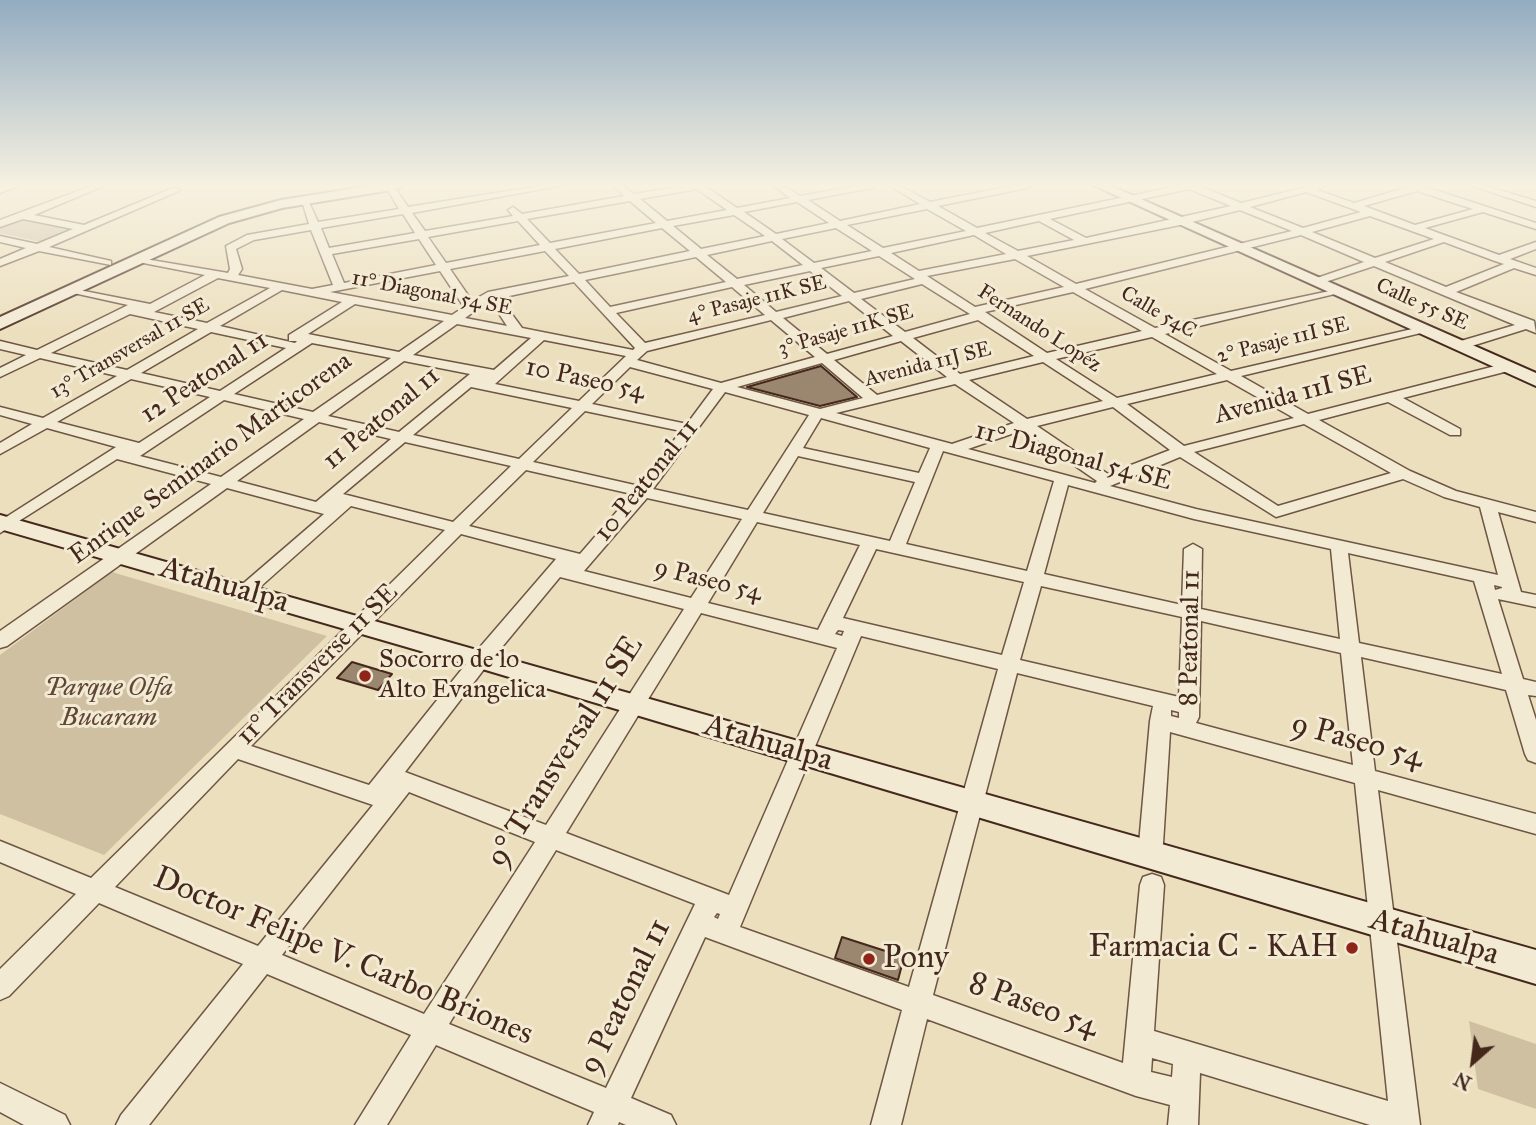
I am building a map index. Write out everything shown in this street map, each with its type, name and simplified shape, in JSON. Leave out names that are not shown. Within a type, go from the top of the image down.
[{"type":"street","points":[[0,263],[62,238]]},
{"type":"street","points":[[0,312],[164,238]]},
{"type":"street","points":[[0,324],[185,238]]},
{"type":"street","points":[[231,277],[236,269],[230,247],[250,238]]},
{"type":"street","points":[[319,238],[341,286]]},
{"type":"street","points":[[325,252],[403,238]]},
{"type":"street","points":[[424,238],[470,307]]},
{"type":"street","points":[[538,238],[606,311],[635,355]]},
{"type":"street","points":[[313,292],[596,238]]},
{"type":"street","points":[[680,238],[874,400]]},
{"type":"street","name":"Enrique Seminario Marticorena","points":[[0,641],[470,307],[492,295],[765,238]]},
{"type":"street","points":[[774,238],[848,297],[959,380],[1026,425],[1102,484]]},
{"type":"street","name":"Fernando Lopéz","points":[[860,238],[1116,403],[1181,451],[1276,512],[1404,474]]},
{"type":"street","points":[[606,311],[809,265],[949,238]]},
{"type":"street","name":"Calle 54C","points":[[986,238],[1404,474],[1450,494],[1488,506],[1534,512]]},
{"type":"street","points":[[1078,238],[1086,242]]},
{"type":"street","name":"4° Pasaje 11K SE","points":[[635,355],[920,278],[1107,238]]},
{"type":"street","name":"Calle 55 SE","points":[[1214,238],[1536,380]]},
{"type":"street","name":"3° Pasaje 11K SE","points":[[722,387],[1073,287],[1242,250],[1281,238]]},
{"type":"street","points":[[1317,238],[1445,292],[1533,325]]},
{"type":"street","points":[[1439,238],[1536,272]]},
{"type":"street","points":[[0,239],[107,263]]},
{"type":"street","points":[[1315,282],[1443,239]]},
{"type":"street","points":[[1499,258],[1536,246]]},
{"type":"street","name":"11° Diagonal 54 SE","points":[[137,259],[635,355],[722,387],[817,414],[1062,479],[1102,484],[1484,584]]},
{"type":"street","points":[[1445,292],[1514,264]]},
{"type":"street","points":[[0,373],[217,274]]},
{"type":"street","name":"13° Transversal 11 SE","points":[[0,449],[281,286]]},
{"type":"street","name":"10 Paseo 54","points":[[73,290],[210,328],[401,357],[582,406],[691,429]]},
{"type":"street","name":"Avenida 11J SE","points":[[817,414],[1046,357],[1335,291]]},
{"type":"street","points":[[492,295],[517,331]]},
{"type":"street","name":"12 Peatonal 11","points":[[2,525],[223,395],[353,300]]},
{"type":"street","points":[[1459,346],[1533,325]]},
{"type":"street","name":"2° Pasaje 11I SE","points":[[945,448],[1026,425],[1421,329]]},
{"type":"street","name":"11 Peatonal 11","points":[[244,592],[402,436],[467,382],[497,375],[541,336]]},
{"type":"street","points":[[0,345],[870,543],[1536,689]]},
{"type":"street","name":"11° Transverse 11 SE","points":[[0,987],[357,625],[635,355]]},
{"type":"street","name":"Avenida 11I SE","points":[[1102,484],[1181,451],[1507,367]]},
{"type":"street","name":"10 Peatonal 11","points":[[131,1125],[263,960],[481,659],[569,565],[643,492],[722,387]]},
{"type":"street","points":[[1388,396],[1455,432]]},
{"type":"street","name":"9 Paseo 54","points":[[0,411],[45,422],[225,482],[457,527],[696,607],[1008,664],[1189,718],[1365,776],[1536,824]]},
{"type":"street","name":"9° Transversal 11 SE","points":[[370,1125],[817,414]]},
{"type":"street","points":[[896,548],[924,480],[945,448]]},
{"type":"street","points":[[794,451],[924,480]]},
{"type":"street","points":[[886,1125],[970,802],[1031,579],[1062,479]]},
{"type":"street","points":[[1488,506],[1511,590]]},
{"type":"street","name":"Atahualpa","points":[[2,525],[481,659],[1536,967]]},
{"type":"street","points":[[828,630],[870,543]]},
{"type":"street","points":[[1139,1041],[1404,1123],[1339,548]]},
{"type":"street","name":"8 Peatonal 11","points":[[1189,718],[1193,549]]},
{"type":"street","points":[[1536,601],[1511,590],[1484,584],[1512,684],[1536,754]]},
{"type":"street","name":"9 Peatonal 11","points":[[608,1115],[718,916],[800,753],[850,636]]},
{"type":"street","name":"8 Peatonal 11","points":[[1151,844],[1161,711]]},
{"type":"street","name":"8 Paseo 54","points":[[234,749],[390,788],[552,837],[718,916],[920,1002],[1136,1082],[1184,1096]]},
{"type":"street","name":"Doctor Felipe V. Carbo Briones","points":[[0,850],[430,1029],[608,1115],[661,1125]]},
{"type":"street","points":[[1136,1082],[1152,885]]},
{"type":"street","points":[[1183,1125],[1187,1056]]},
{"type":"street","points":[[0,1097],[55,1125]]},
{"type":"green space","points":[[20,238],[51,238],[40,242]]},
{"type":"green space","name":"Parque Olfa Bucaram","points":[[112,572],[327,636],[104,855],[0,814],[0,655]]},
{"type":"green space","points":[[1469,1021],[1536,1044],[1536,1109],[1478,1089]]},
{"type":"building","points":[[821,366],[857,397],[820,406],[747,387]]},
{"type":"building","name":"Socorro de lo Alto Evangelica","points":[[352,662],[392,674],[378,690],[337,678]]},
{"type":"building","name":"Pony","points":[[842,937],[904,957],[898,980],[835,958]]},
{"type":"place","name":"Socorro de lo Alto Evangelica","points":[[365,676]]},
{"type":"place","name":"Farmacia C - KAH","points":[[1352,948]]},
{"type":"place","name":"Pony","points":[[869,959]]}]
